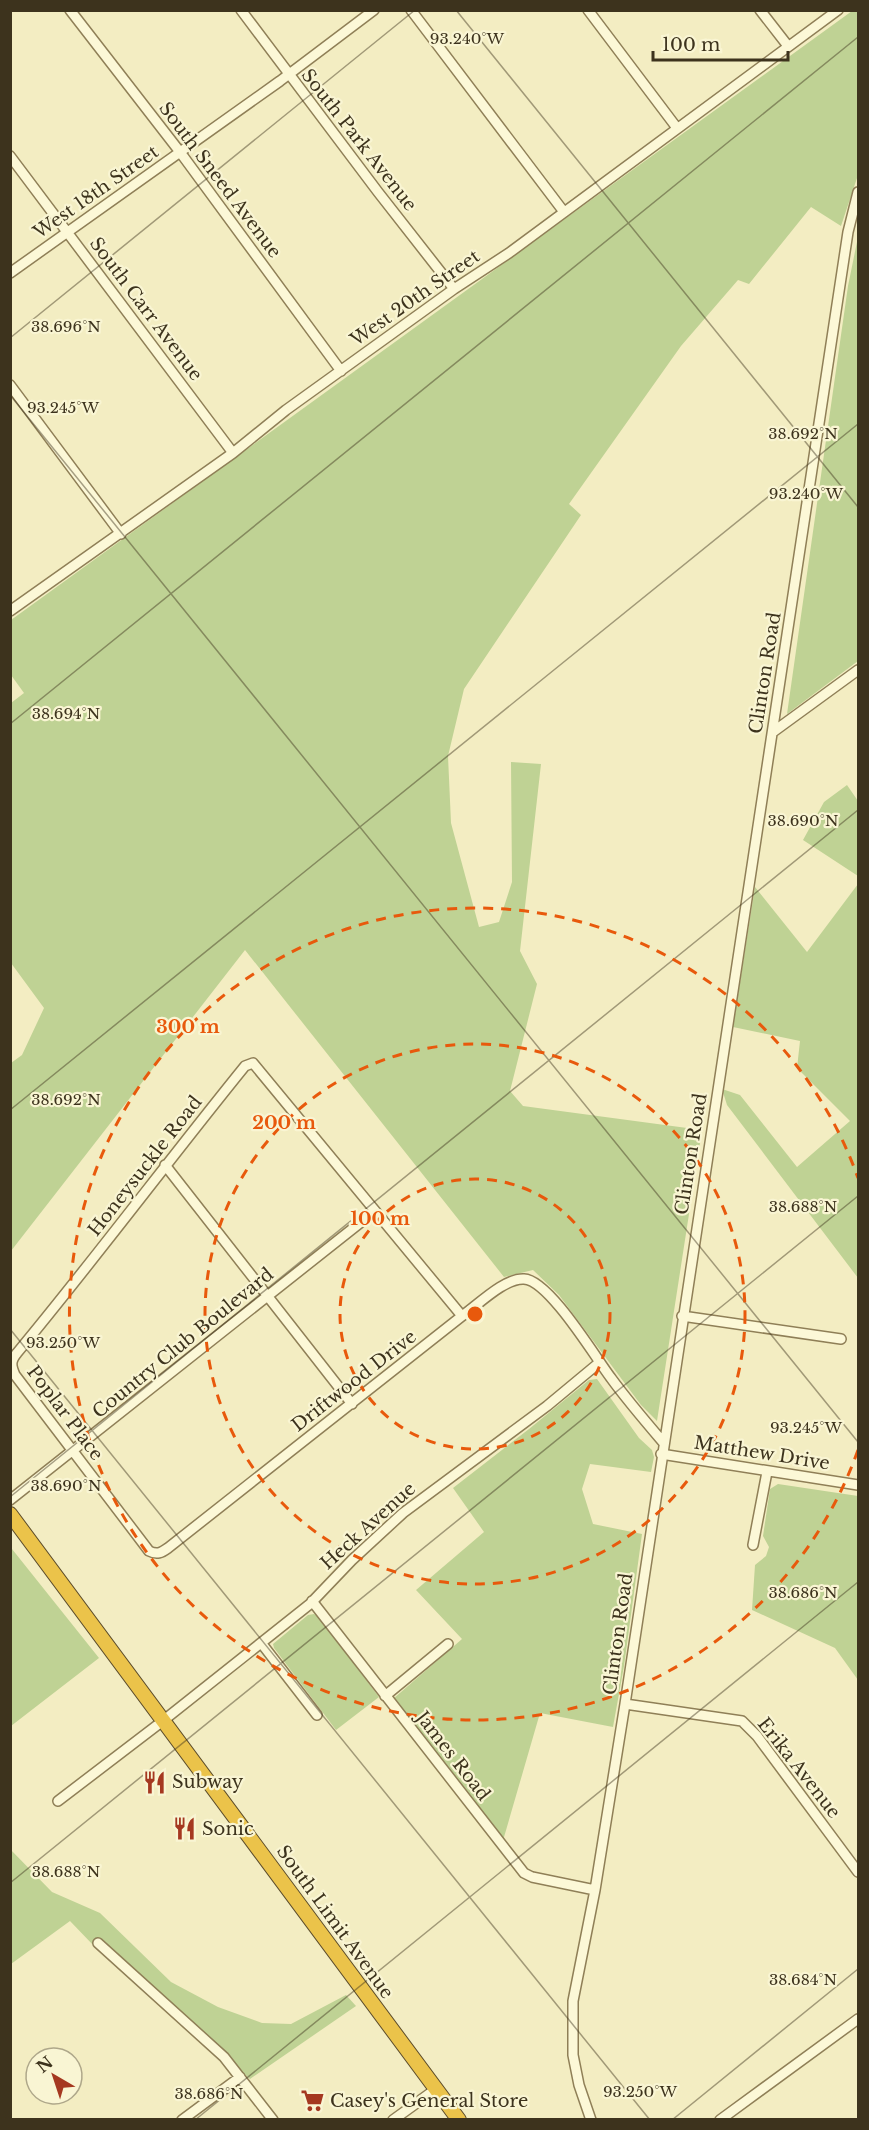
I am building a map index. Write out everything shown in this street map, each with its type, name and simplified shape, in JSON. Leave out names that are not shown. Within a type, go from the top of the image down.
[{"type":"highway","name":"South Limit Avenue","points":[[10,1514],[459,2120]]},
{"type":"street","name":"South Sneed Avenue","points":[[70,10],[180,152],[340,371]]},
{"type":"street","name":"South Park Avenue","points":[[241,10],[288,75],[454,289]]},
{"type":"street","name":"West 18th Street","points":[[10,273],[288,75],[374,10]]},
{"type":"street","points":[[411,10],[564,212]]},
{"type":"street","points":[[588,10],[677,128]]},
{"type":"street","points":[[760,10],[788,46]]},
{"type":"street","name":"West 20th Street","points":[[11,609],[122,534],[233,453],[286,410],[454,289],[509,253],[838,10]]},
{"type":"street","name":"South Carr Avenue","points":[[10,156],[233,453]]},
{"type":"street","name":"Clinton Road","points":[[591,2120],[579,2085],[573,2055],[573,2001],[595,1890],[848,232],[858,192]]},
{"type":"street","points":[[10,385],[122,534]]},
{"type":"street","points":[[773,732],[858,670]]},
{"type":"street","name":"Honeysuckle Road","points":[[44,1319],[165,1165],[249,1064],[253,1063],[257,1067],[375,1211]]},
{"type":"street","points":[[165,1165],[352,1404]]},
{"type":"street","points":[[375,1211],[462,1316]]},
{"type":"street","name":"Country Club Boulevard","points":[[10,1500],[375,1211]]},
{"type":"street","name":"Driftwood Drive","points":[[212,1515],[504,1285],[521,1279],[535,1282],[550,1296],[576,1328],[600,1362]]},
{"type":"street","points":[[682,1316],[841,1339]]},
{"type":"street","name":"Poplar Place","points":[[44,1319],[16,1353],[12,1359],[11,1368],[149,1551],[154,1554],[162,1553],[212,1515]]},
{"type":"street","points":[[600,1362],[663,1442]]},
{"type":"street","name":"Heck Avenue","points":[[58,1801],[262,1644],[312,1601],[352,1560],[404,1513],[547,1406],[600,1362]]},
{"type":"street","name":"Matthew Drive","points":[[661,1454],[858,1485]]},
{"type":"street","points":[[753,1545],[767,1472]]},
{"type":"street","name":"James Road","points":[[312,1601],[524,1873],[532,1877],[595,1890]]},
{"type":"street","points":[[262,1644],[317,1715]]},
{"type":"street","points":[[385,1696],[448,1644]]},
{"type":"street","name":"Erika Avenue","points":[[624,1704],[742,1721],[757,1736],[858,1872]]},
{"type":"street","points":[[98,1943],[224,2057],[273,2120]]},
{"type":"street","points":[[720,2120],[858,2019]]},
{"type":"street","points":[[182,2120],[240,2077]]},
{"type":"street","points":[[393,2120],[436,2089]]},
{"type":"green space","points":[[852,11],[858,11],[858,175],[841,226],[811,207],[749,284],[738,280],[681,346],[569,504],[581,515],[464,689],[448,756],[451,823],[479,927],[499,922],[512,882],[511,762],[541,764],[520,951],[537,984],[510,1091],[523,1106],[702,1130],[657,1421],[641,1405],[559,1295],[533,1270],[504,1277],[245,950],[11,1251],[11,1063],[22,1055],[44,1008],[11,963],[11,703],[24,693],[11,675],[11,620]]},
{"type":"green space","points":[[858,237],[858,661],[787,714],[848,286]]},
{"type":"green space","points":[[847,785],[858,801],[858,876],[803,840],[824,802]]},
{"type":"green space","points":[[858,884],[858,1278],[727,1105],[722,1089],[740,1095],[797,1167],[850,1121],[797,1068],[800,1041],[733,1027],[755,887],[807,952]]},
{"type":"green space","points":[[597,1379],[639,1438],[652,1450],[654,1457],[651,1472],[590,1464],[582,1489],[593,1524],[642,1534],[624,1666],[613,1727],[540,1713],[502,1844],[393,1699],[462,1639],[416,1590],[484,1532],[453,1488],[589,1380]]},
{"type":"green space","points":[[778,1484],[858,1496],[858,1680],[835,1648],[752,1610],[755,1565],[766,1556],[769,1547],[763,1536],[770,1489]]},
{"type":"green space","points":[[12,1549],[99,1658],[11,1726],[10,1550]]},
{"type":"green space","points":[[314,1614],[319,1617],[379,1697],[336,1730],[273,1644],[308,1615]]},
{"type":"green space","points":[[10,1849],[52,1892],[100,1913],[171,1982],[218,2007],[262,2023],[291,2024],[346,1995],[356,2006],[250,2079],[100,1943],[94,1946],[70,1921],[11,1964]]},
{"type":"place","name":"Subway","points":[[154,1782]]},
{"type":"place","name":"Sonic","points":[[184,1829]]},
{"type":"place","name":"Casey's General Store","points":[[312,2101]]}]
